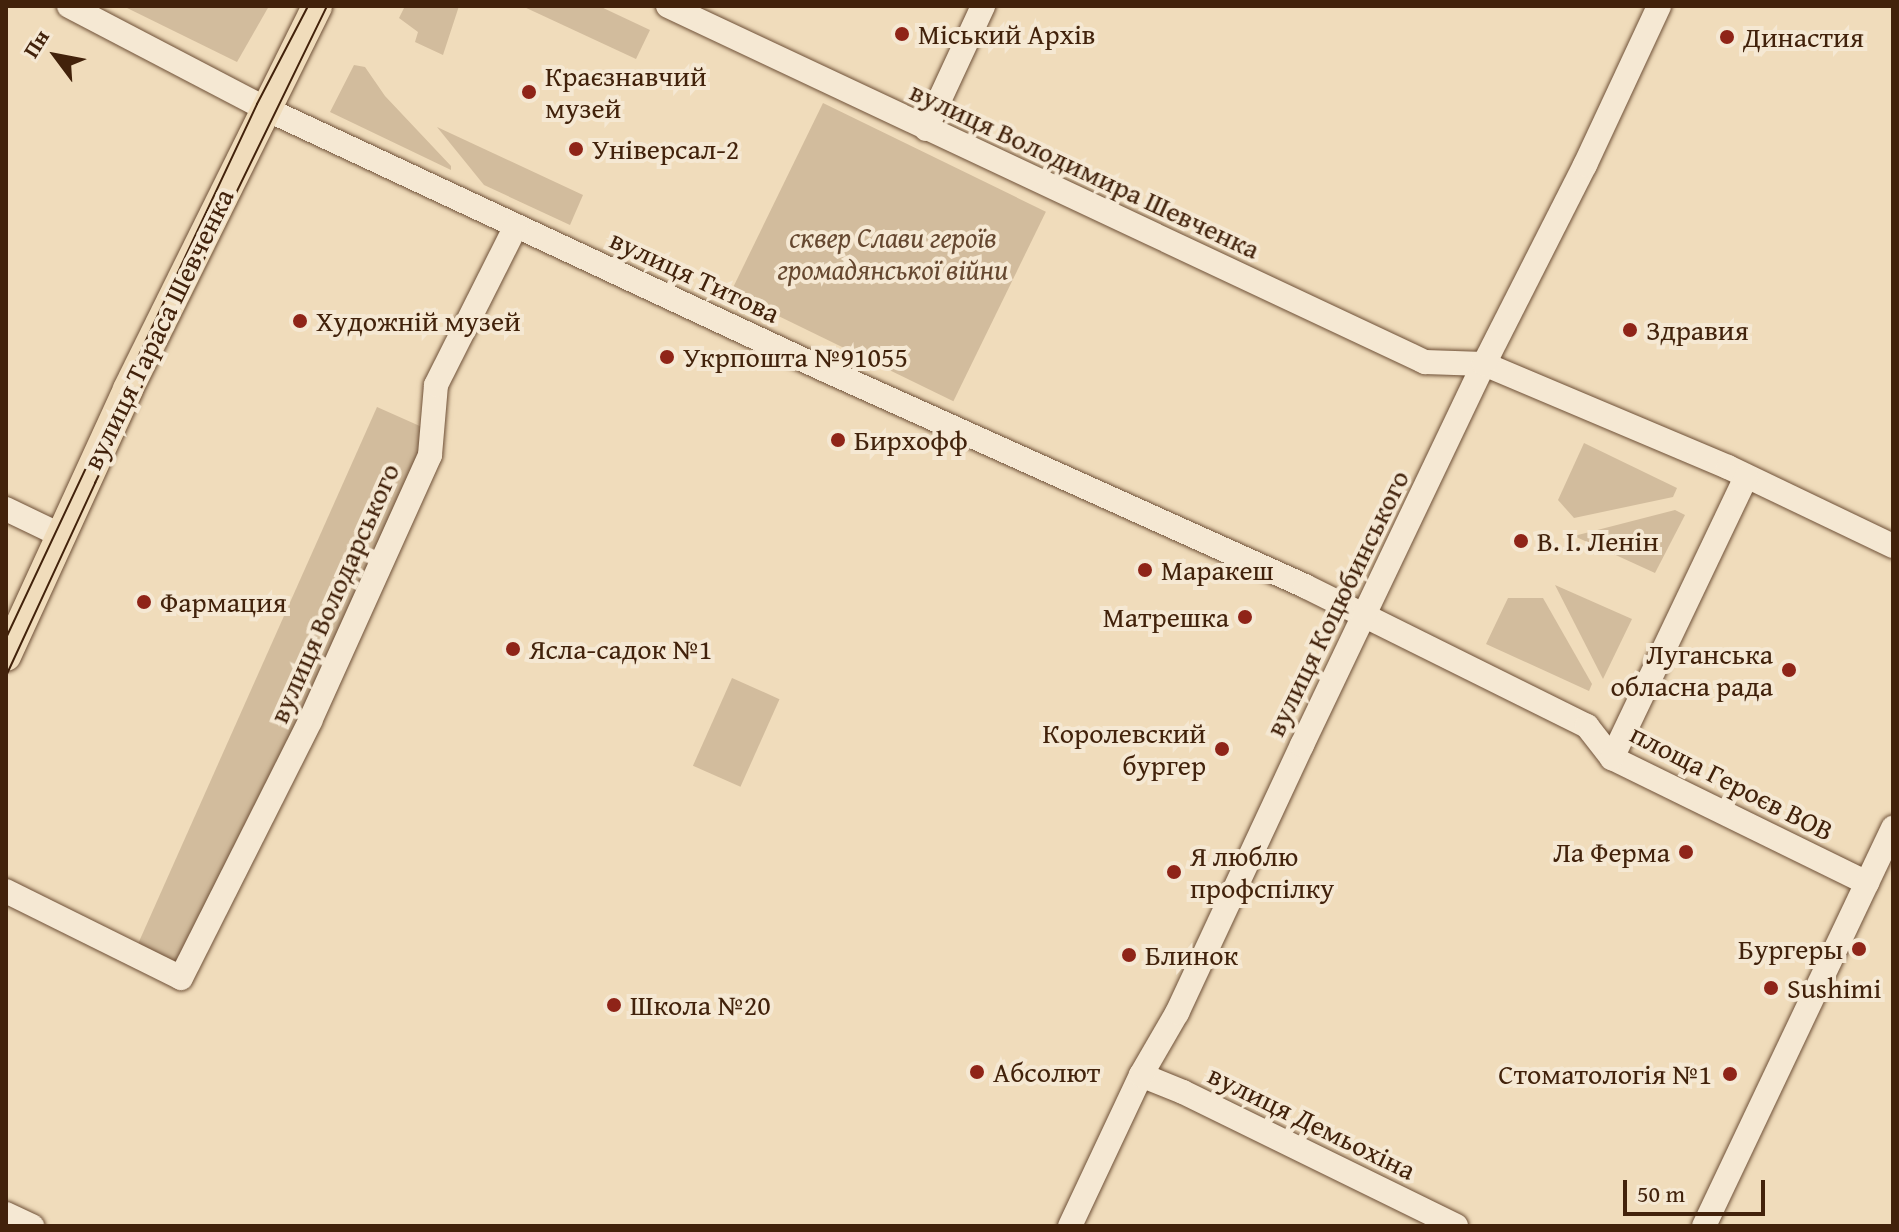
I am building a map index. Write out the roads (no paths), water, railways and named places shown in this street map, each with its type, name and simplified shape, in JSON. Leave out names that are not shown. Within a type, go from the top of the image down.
[{"type":"main road","name":"вулиця Тараса Шевченка","points":[[6,656],[60,535],[264,108],[317,6]]},
{"type":"street","name":"вулиця Титова","points":[[69,6],[264,108],[1291,580],[1363,617]]},
{"type":"street","name":"вулиця Володимира Шевченка","points":[[668,6],[697,12],[926,129],[1425,362],[1484,364]]},
{"type":"street","points":[[926,129],[983,6]]},
{"type":"street","name":"вулиця Коцюбинського","points":[[1070,1226],[1141,1075],[1177,1013],[1484,364],[1585,165],[1659,6]]},
{"type":"street","name":"вулиця Володарського","points":[[6,891],[181,978],[310,721],[430,455],[436,385],[516,226]]},
{"type":"street","points":[[1484,364],[1746,477],[1893,546]]},
{"type":"street","points":[[1612,758],[1746,477]]},
{"type":"street","points":[[6,509],[60,535]]},
{"type":"street","name":"площа Героєв ВОВ","points":[[1363,617],[1587,726],[1612,758],[1867,883]]},
{"type":"street","points":[[1704,1226],[1893,828]]},
{"type":"street","name":"вулиця Демьохіна","points":[[1141,1075],[1183,1092],[1456,1226]]},
{"type":"street","points":[[6,1214],[32,1226]]},
{"type":"tram line","points":[[6,638],[257,104],[308,6]]},
{"type":"tram line","points":[[6,676],[95,483],[327,6]]},
{"type":"place","name":"Міський Архів","points":[[902,34]]},
{"type":"place","name":"Династия","points":[[1727,37]]},
{"type":"place","name":"Краєзнавчий музей","points":[[529,92]]},
{"type":"place","name":"Універсал-2","points":[[576,149]]},
{"type":"place","name":"Художній музей","points":[[300,321]]},
{"type":"place","name":"Здравия","points":[[1630,330]]},
{"type":"place","name":"Укрпошта №91055","points":[[667,357]]},
{"type":"place","name":"Бирхофф","points":[[838,440]]},
{"type":"place","name":"В. І. Ленін","points":[[1521,541]]},
{"type":"place","name":"Маракеш","points":[[1145,570]]},
{"type":"place","name":"Фармация","points":[[144,602]]},
{"type":"place","name":"Матрешка","points":[[1245,617]]},
{"type":"place","name":"Ясла-садок №1","points":[[513,649]]},
{"type":"place","name":"Луганська обласна рада","points":[[1789,670]]},
{"type":"place","name":"Королевский бургер","points":[[1222,749]]},
{"type":"place","name":"Ла Ферма","points":[[1686,852]]},
{"type":"place","name":"Я люблю профспілку","points":[[1174,872]]},
{"type":"place","name":"Бургеры","points":[[1859,949]]},
{"type":"place","name":"Блинок","points":[[1129,955]]},
{"type":"place","name":"Sushimi","points":[[1771,988]]},
{"type":"place","name":"Школа №20","points":[[614,1005]]},
{"type":"place","name":"Абсолют","points":[[977,1072]]},
{"type":"place","name":"Стоматологія №1","points":[[1730,1074]]},
{"type":"park label","name":"сквер Слави героїв громадянської війни","points":[[893,253]]}]
